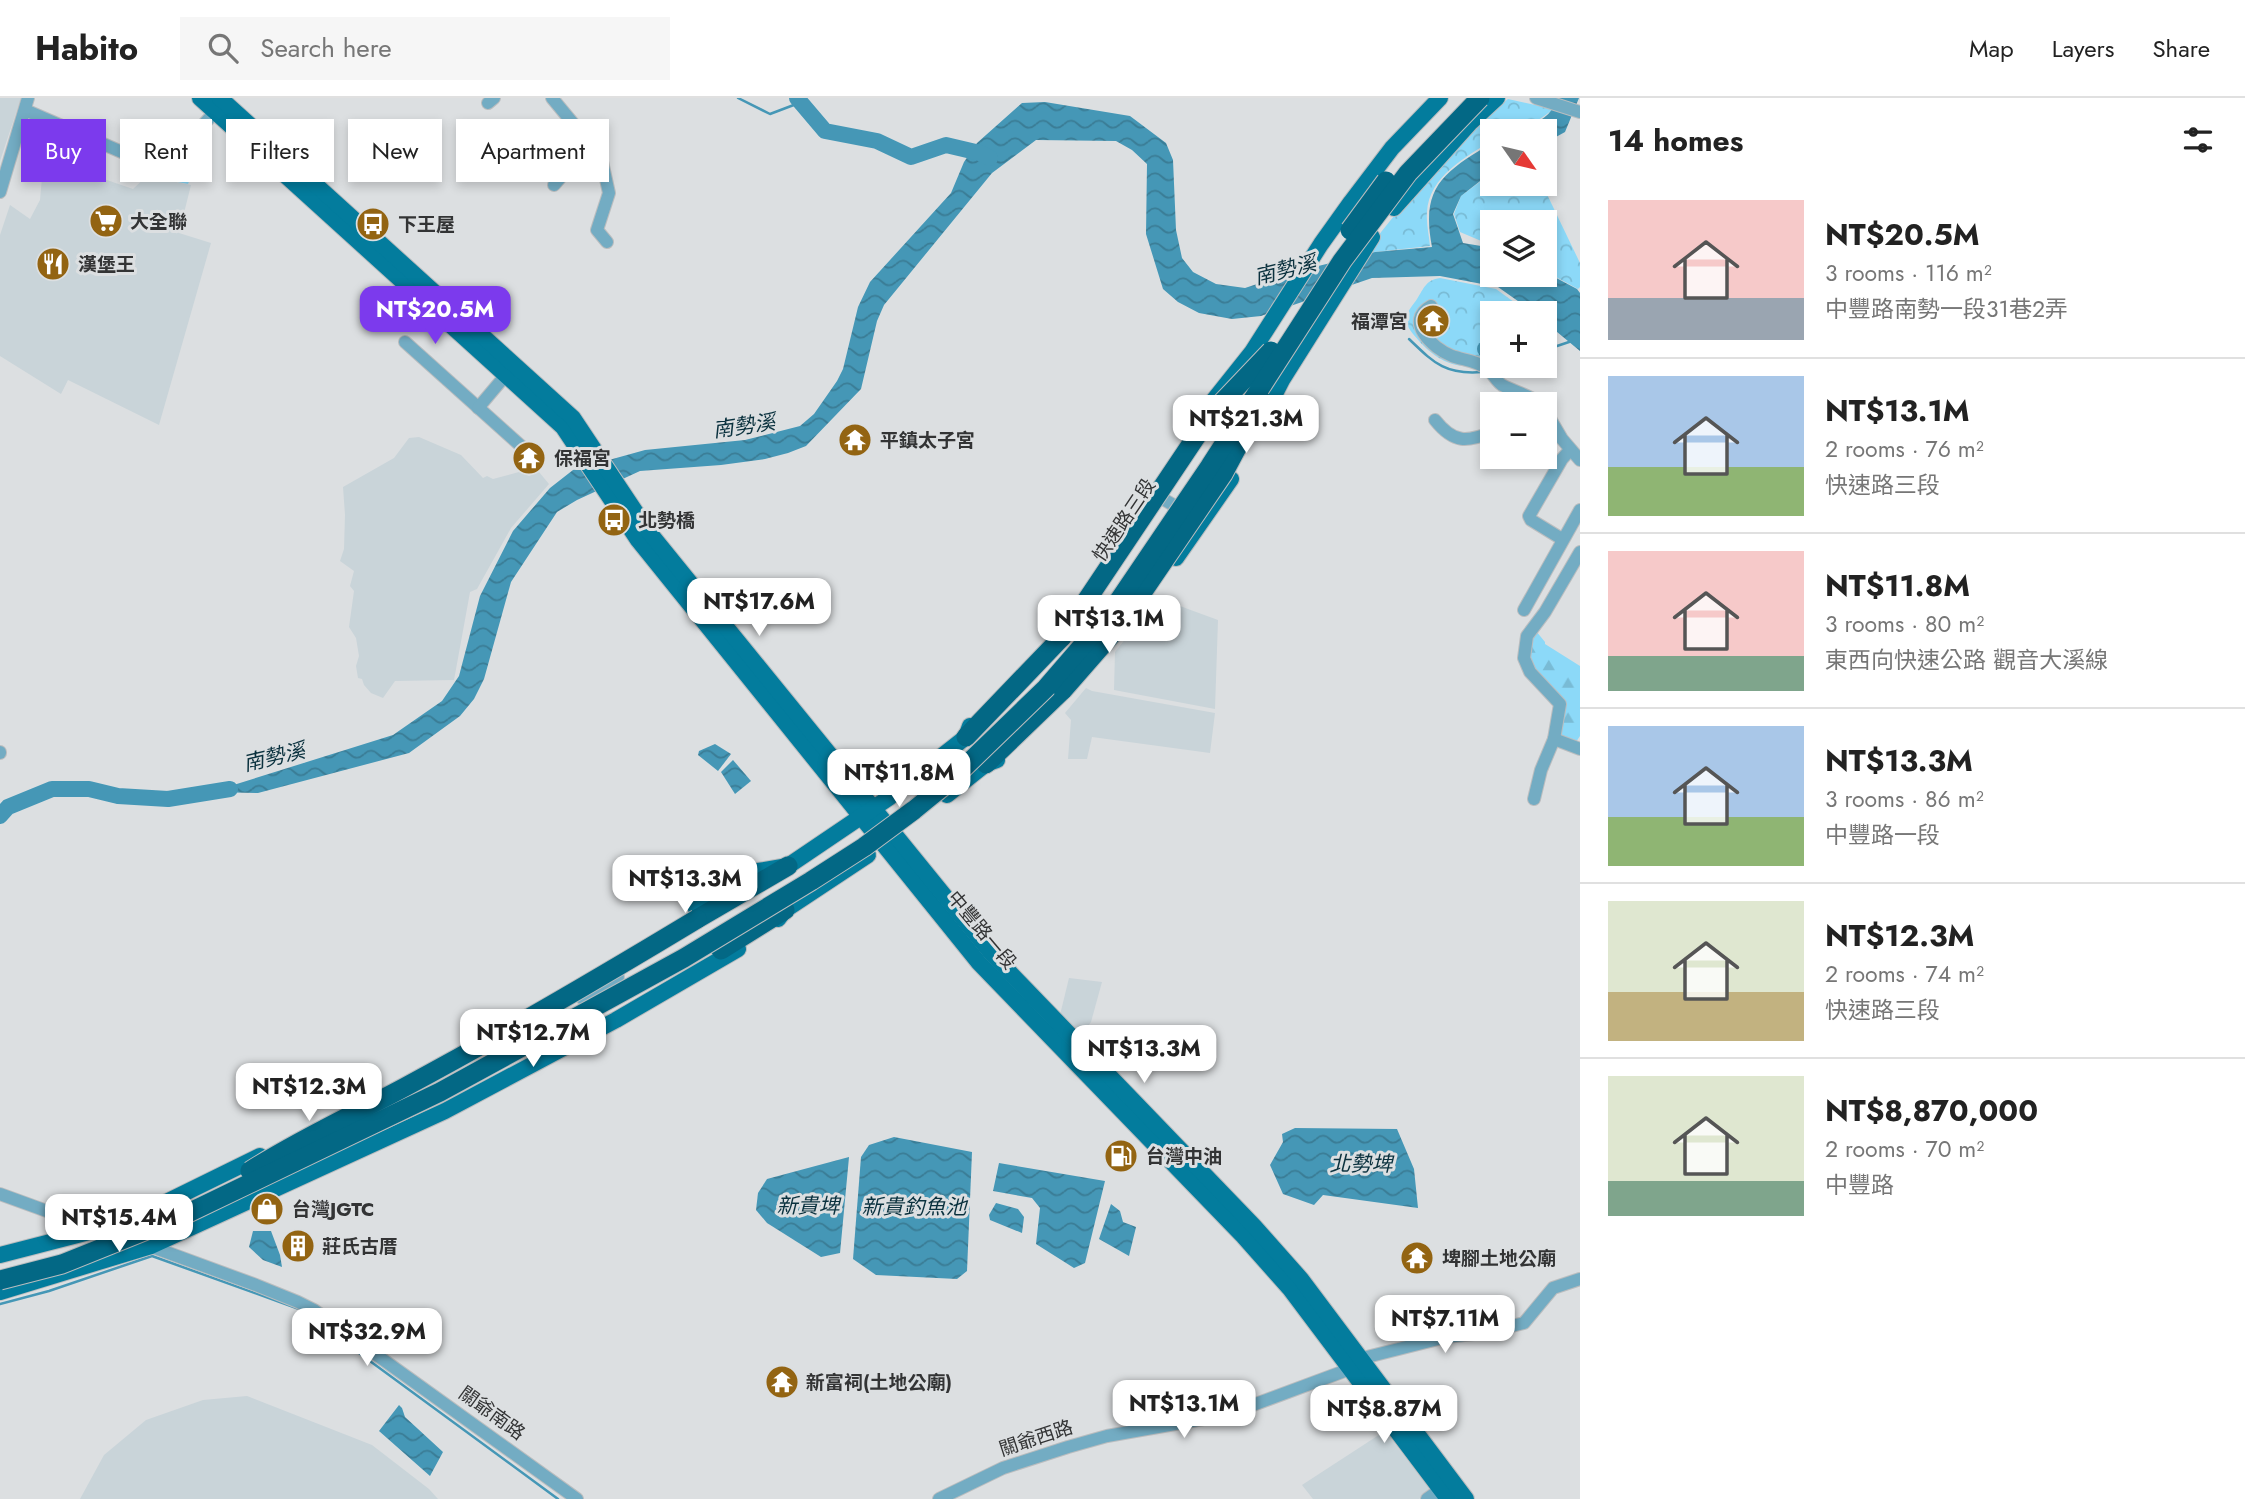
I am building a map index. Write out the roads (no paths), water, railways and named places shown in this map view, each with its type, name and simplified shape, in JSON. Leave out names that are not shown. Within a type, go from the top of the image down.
[{"type":"highway","points":[[0,1269],[124,1232],[177,1211],[441,1085],[584,1005],[824,860],[873,828],[952,768],[1028,695],[1074,644],[1177,497],[1268,353],[1366,206],[1407,154],[1463,98]]},
{"type":"highway","points":[[966,737],[1062,637],[1212,413],[1268,353],[1408,173],[1480,98]]},
{"type":"highway","points":[[986,764],[1063,690],[1119,626],[1223,474],[1255,418],[1268,353]]},
{"type":"highway","points":[[0,1280],[62,1264],[184,1215],[495,1064],[684,958],[864,847],[952,779],[1046,688],[1108,615],[1268,353]]},
{"type":"highway","points":[[224,1189],[288,1147],[546,1010],[788,866]]},
{"type":"highway","points":[[184,1215],[214,1213],[455,1097],[576,1034],[785,910]]},
{"type":"main road","points":[[200,98],[217,105],[510,370]]},
{"type":"main road","points":[[1268,353],[1308,263],[1392,148],[1440,98]]},
{"type":"main road","points":[[0,1292],[151,1246],[442,1105],[732,953],[771,927],[785,910],[890,839],[986,764],[1001,759],[1060,703],[1109,647],[1196,519],[1230,481],[1282,380],[1361,251],[1405,193],[1497,98]]},
{"type":"main road","name":"快速路三段","points":[[0,1255],[97,1230],[144,1213],[192,1191],[356,1105],[591,973],[758,871],[788,866],[868,812],[966,737],[968,728],[1054,631],[1218,393],[1268,353]]},
{"type":"main road","name":"中豐路一段","points":[[510,370],[573,418],[590,455],[647,550],[890,839],[1100,1077],[1254,1226],[1301,1279],[1354,1364]]},
{"type":"main road","points":[[1354,1364],[1445,1494]]},
{"type":"main road","points":[[1354,1364],[1466,1499]]},
{"type":"street","points":[[552,98],[570,119]]},
{"type":"street","points":[[1536,98],[1579,112]]},
{"type":"street","points":[[0,192],[27,104],[120,151]]},
{"type":"street","points":[[205,119],[217,105]]},
{"type":"street","points":[[607,182],[609,193],[597,230],[607,242]]},
{"type":"street","points":[[1431,306],[1423,311],[1418,319],[1427,338],[1448,355],[1490,372],[1502,385],[1520,392]]},
{"type":"street","points":[[405,342],[521,446]]},
{"type":"street","name":"快速路三段","points":[[966,737],[982,731],[1062,648],[1227,405],[1268,353]]},
{"type":"street","points":[[478,408],[510,370]]},
{"type":"street","points":[[1435,420],[1441,428],[1465,440],[1480,437]]},
{"type":"street","points":[[1557,430],[1580,460]]},
{"type":"street","points":[[1557,438],[1562,439]]},
{"type":"street","points":[[1562,539],[1531,520],[1530,516],[1562,459],[1570,450]]},
{"type":"street","points":[[1149,491],[1196,519]]},
{"type":"street","points":[[1524,610],[1580,510]]},
{"type":"street","points":[[1534,799],[1541,770],[1554,739],[1560,704],[1530,672],[1524,658],[1527,636],[1578,560]]},
{"type":"street","points":[[1554,739],[1580,749]]},
{"type":"street","name":"快速路三段","points":[[192,1191],[202,1193],[430,1083],[600,988],[762,887],[788,866]]},
{"type":"street","points":[[591,973],[613,1014]]},
{"type":"street","points":[[422,1067],[442,1105]]},
{"type":"street","name":"關爺南路","points":[[0,1194],[97,1230],[151,1246],[314,1310],[577,1499]]},
{"type":"street","name":"關爺西路","points":[[939,1499],[1003,1468],[1068,1447],[1107,1436],[1226,1415],[1354,1364],[1446,1337],[1483,1333],[1524,1323],[1553,1288],[1580,1279]]},
{"type":"street","points":[[1427,1499],[1445,1494]]},
{"type":"water","points":[[1558,98],[1579,98],[1565,132],[1558,136],[1558,119],[1541,119]]},
{"type":"water","points":[[1045,102],[1130,116],[1166,143],[1173,160],[1176,230],[1182,258],[1193,272],[1216,284],[1245,288],[1290,273],[1375,252],[1432,247],[1429,226],[1433,194],[1449,172],[1480,150],[1480,181],[1461,196],[1453,214],[1463,243],[1480,246],[1480,284],[1440,276],[1372,278],[1261,316],[1232,319],[1199,313],[1178,302],[1163,289],[1146,234],[1147,164],[1132,150],[1116,141],[1036,140],[992,173],[884,305],[877,321],[861,389],[806,446],[765,459],[640,471],[577,500],[557,512],[511,582],[484,679],[474,699],[460,716],[409,753],[258,793],[211,792],[393,735],[442,701],[459,676],[480,596],[513,531],[550,488],[573,470],[645,450],[745,440],[800,426],[814,414],[843,369],[858,307],[870,282],[951,193],[964,162],[977,143],[1022,103]]},
{"type":"water","points":[[1557,278],[1577,289],[1580,293],[1580,351],[1557,332],[1557,301],[1518,301],[1498,287],[1557,287]]},
{"type":"water","points":[[1480,342],[1480,356],[1477,352]]},
{"type":"water","points":[[715,744],[731,754],[718,771],[698,755],[699,751]]},
{"type":"water","points":[[733,760],[751,781],[735,794],[721,772]]},
{"type":"water","name":"北勢埤","points":[[1295,1128],[1397,1129],[1414,1169],[1418,1208],[1323,1195],[1314,1205],[1283,1194],[1270,1165],[1283,1142],[1282,1134]]},
{"type":"water","name":"新貴釣魚池","points":[[894,1137],[972,1152],[967,1271],[957,1279],[876,1275],[853,1259],[861,1157],[869,1145]]},
{"type":"water","name":"新貴埤","points":[[849,1157],[840,1253],[821,1257],[767,1223],[756,1210],[758,1193],[767,1179]]},
{"type":"water","points":[[999,1163],[1105,1181],[1085,1263],[1074,1268],[1036,1244],[1040,1208],[1032,1198],[993,1191]]},
{"type":"water","points":[[996,1203],[1018,1209],[1024,1217],[1022,1233],[990,1220],[989,1215]]},
{"type":"water","points":[[1111,1204],[1120,1211],[1123,1222],[1136,1227],[1129,1256],[1099,1239]]},
{"type":"water","points":[[253,1231],[271,1231],[282,1267],[263,1260],[249,1247]]},
{"type":"water","points":[[399,1405],[405,1417],[443,1452],[430,1476],[379,1431]]},
{"type":"waterway","points":[[738,98],[770,114],[799,103]]},
{"type":"waterway","points":[[797,98],[825,131],[877,141],[911,157],[946,145],[990,158]]},
{"type":"waterway","points":[[1409,339],[1441,366],[1458,371],[1480,372]]},
{"type":"waterway","points":[[1557,346],[1572,341]]},
{"type":"waterway","name":"南勢溪","points":[[0,816],[8,807],[52,789],[89,789],[118,796],[168,799],[230,789]]},
{"type":"waterway","points":[[0,1304],[49,1291],[152,1256],[299,1309],[558,1499]]},
{"type":"place","name":"大全聯","points":[[106,221]]},
{"type":"place","name":"下王屋","points":[[373,224]]},
{"type":"place","name":"漢堡王","points":[[53,264]]},
{"type":"place","name":"福潭宮","points":[[1433,321]]},
{"type":"place","name":"平鎮太子宮","points":[[855,440]]},
{"type":"place","name":"保福宮","points":[[529,458]]},
{"type":"place","name":"北勢橋","points":[[614,520]]},
{"type":"place","name":"台灣中油","points":[[1121,1156]]},
{"type":"place","name":"台灣JGTC","points":[[267,1209]]},
{"type":"place","name":"莊氏古厝","points":[[298,1246]]},
{"type":"place","name":"埤腳土地公廟","points":[[1417,1258]]},
{"type":"place","name":"新富祠(土地公廟)","points":[[782,1382]]}]
